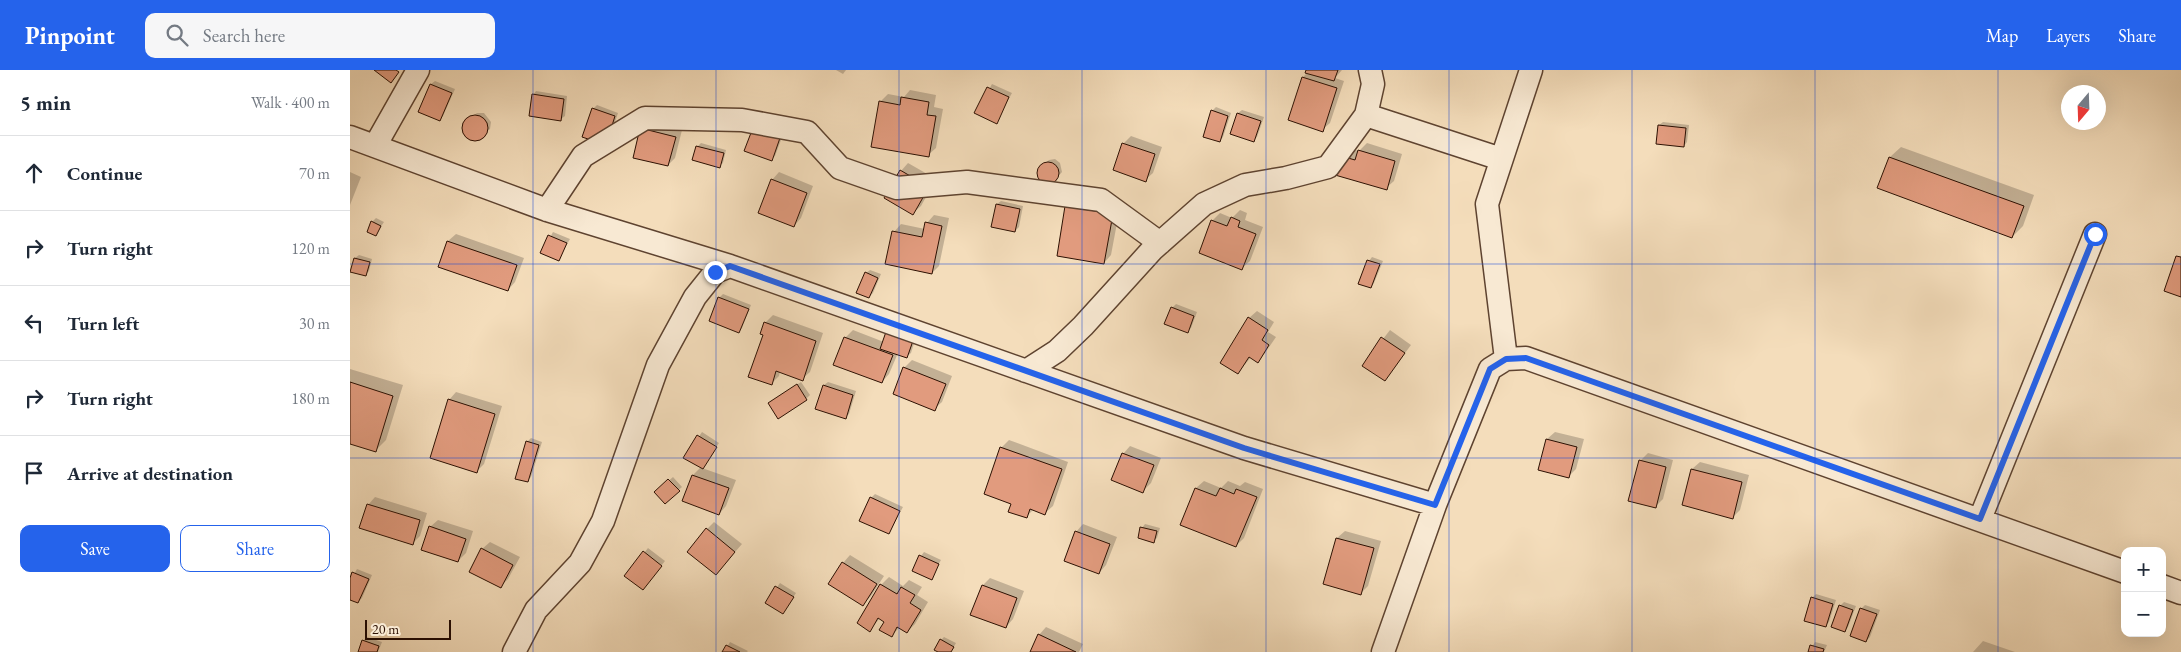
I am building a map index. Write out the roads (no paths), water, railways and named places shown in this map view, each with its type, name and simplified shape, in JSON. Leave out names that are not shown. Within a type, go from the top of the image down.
[{"type":"street","points":[[375,146],[418,70]]},
{"type":"street","points":[[1026,371],[1057,351],[1083,326],[1160,243],[1204,204],[1246,185],[1286,178],[1328,167],[1366,115],[1373,84],[1370,70]]},
{"type":"street","points":[[1506,359],[1487,204],[1531,70]]},
{"type":"street","points":[[1366,115],[1501,159]]},
{"type":"street","points":[[547,210],[583,156],[645,118],[742,120],[807,132],[840,168],[897,188],[967,182],[1101,200],[1160,243]]},
{"type":"street","points":[[350,137],[547,210],[730,266],[1244,448],[1435,505]]},
{"type":"street","points":[[1980,519],[2095,234]]},
{"type":"street","points":[[514,652],[536,610],[580,563],[603,521],[658,365],[695,297],[715,272],[730,266]]},
{"type":"street","points":[[1383,652],[1435,505],[1490,369],[1506,359],[1526,358],[2121,571]]},
{"type":"street","points":[[2166,587],[2181,593]]}]
